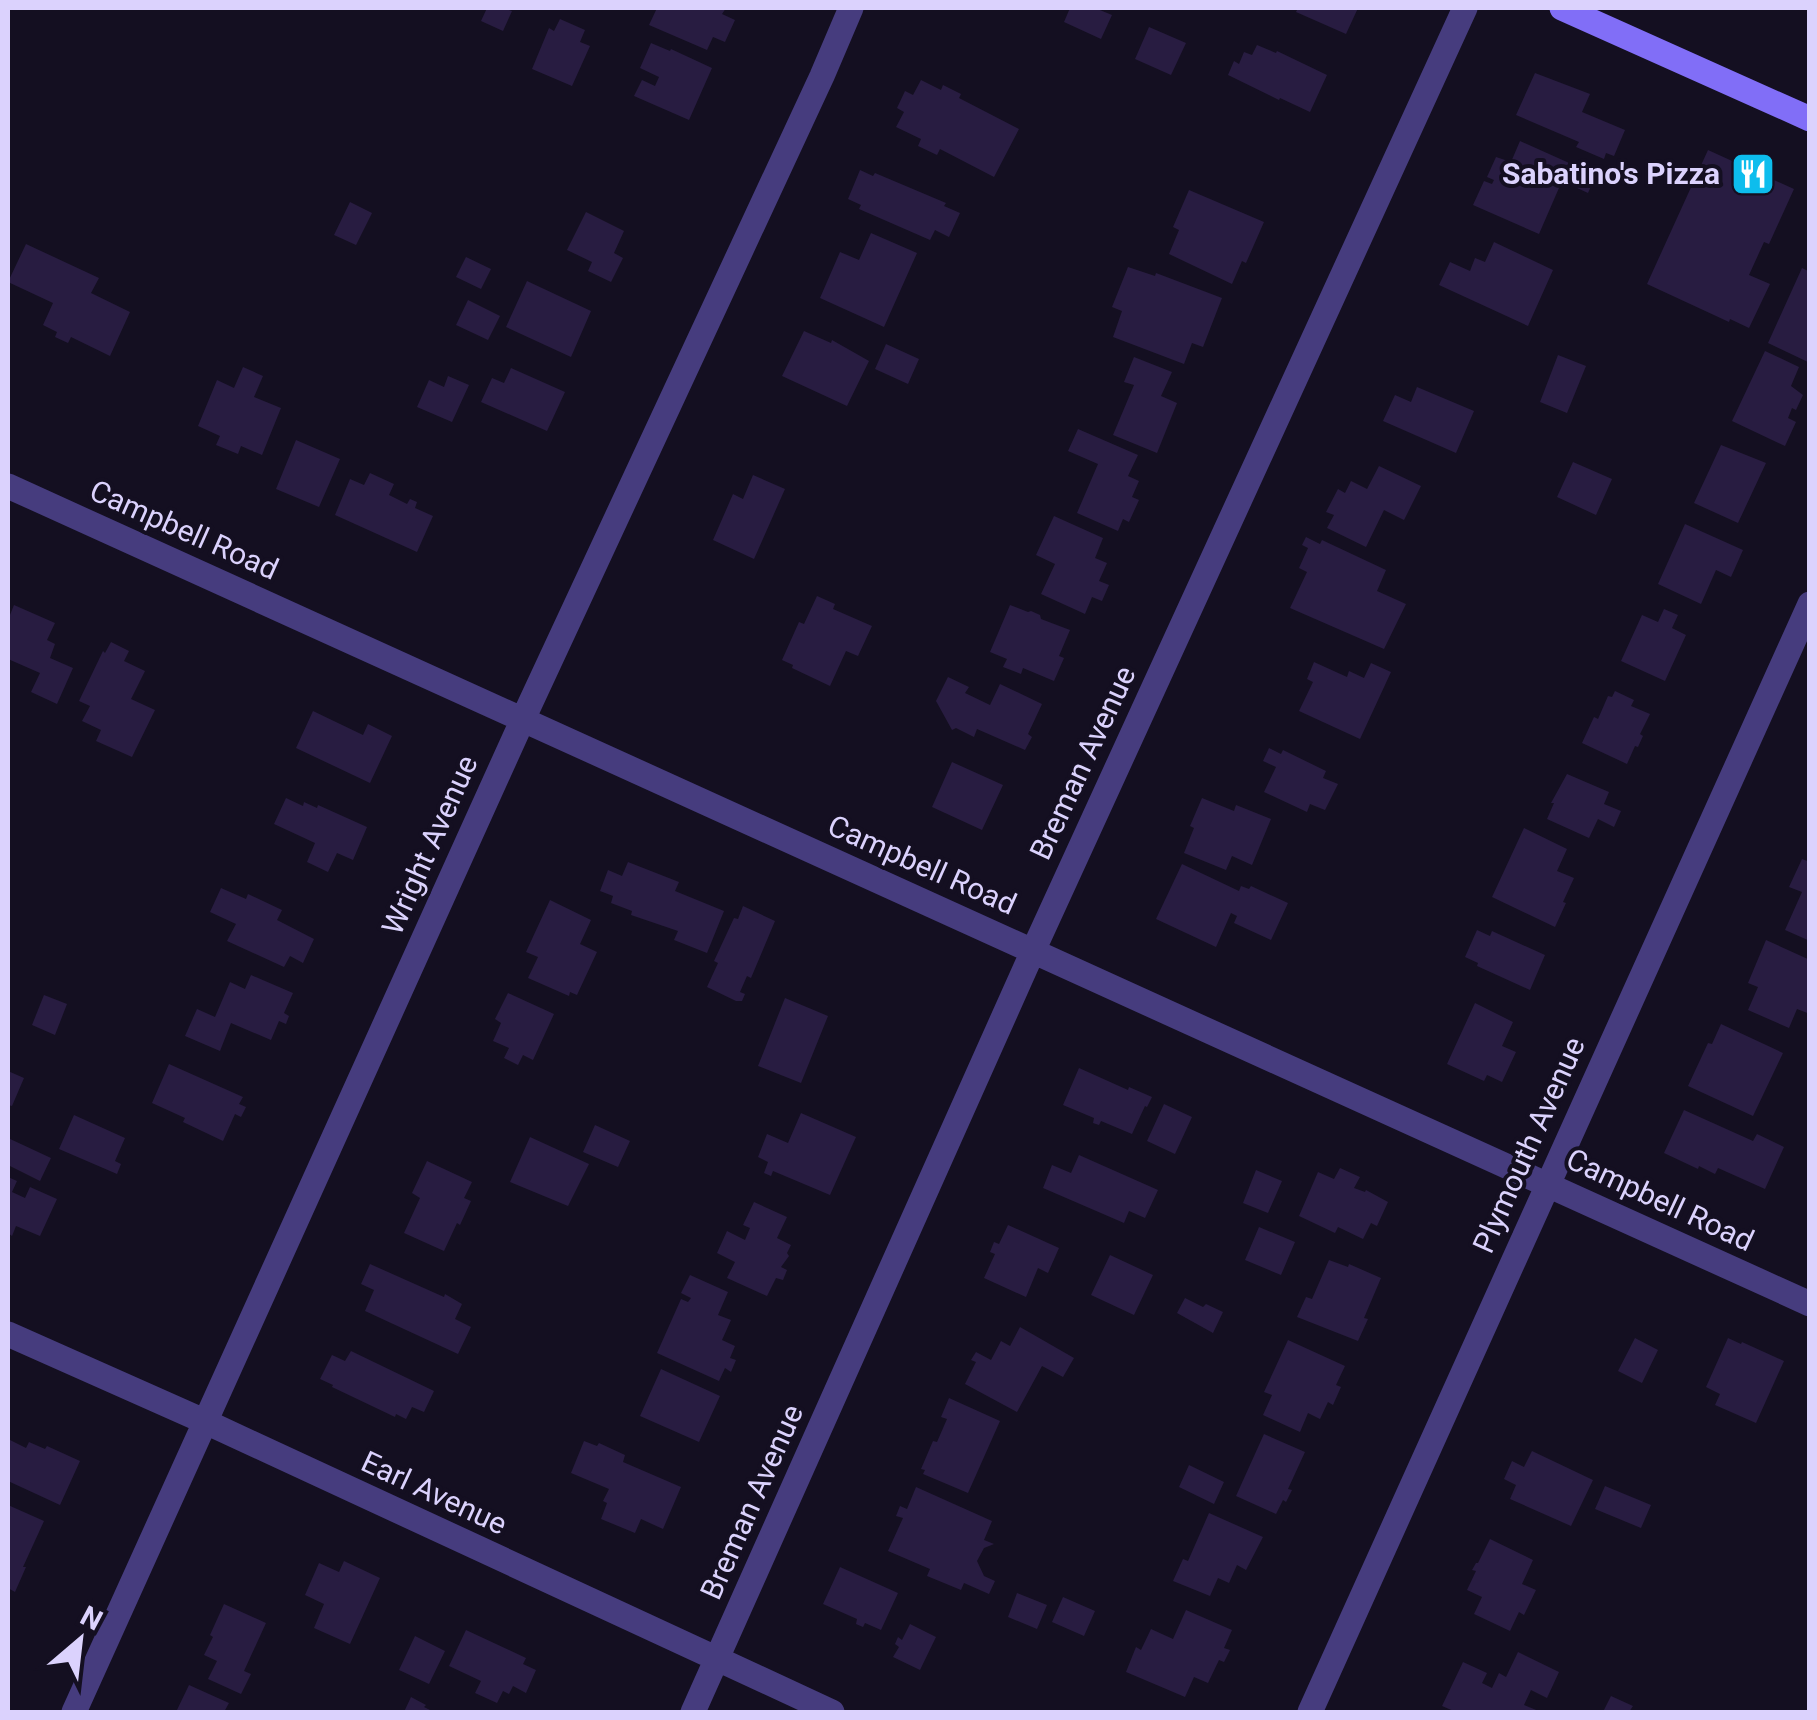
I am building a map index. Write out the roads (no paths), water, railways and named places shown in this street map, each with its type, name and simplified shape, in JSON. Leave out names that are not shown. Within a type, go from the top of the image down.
[{"type":"street","name":"Wright Avenue","points":[[74,1712],[523,719],[851,8]]},
{"type":"street","name":"Breman Avenue","points":[[693,1712],[1033,950],[1465,8]]},
{"type":"street","points":[[1562,8],[1810,119]]},
{"type":"street","name":"Campbell Road","points":[[8,486],[1810,1304]]},
{"type":"street","name":"Plymouth Avenue","points":[[1310,1712],[1810,604]]},
{"type":"street","name":"Earl Avenue","points":[[8,1334],[832,1712]]},
{"type":"place","name":"Sabatino's Pizza","points":[[1753,174]]}]
